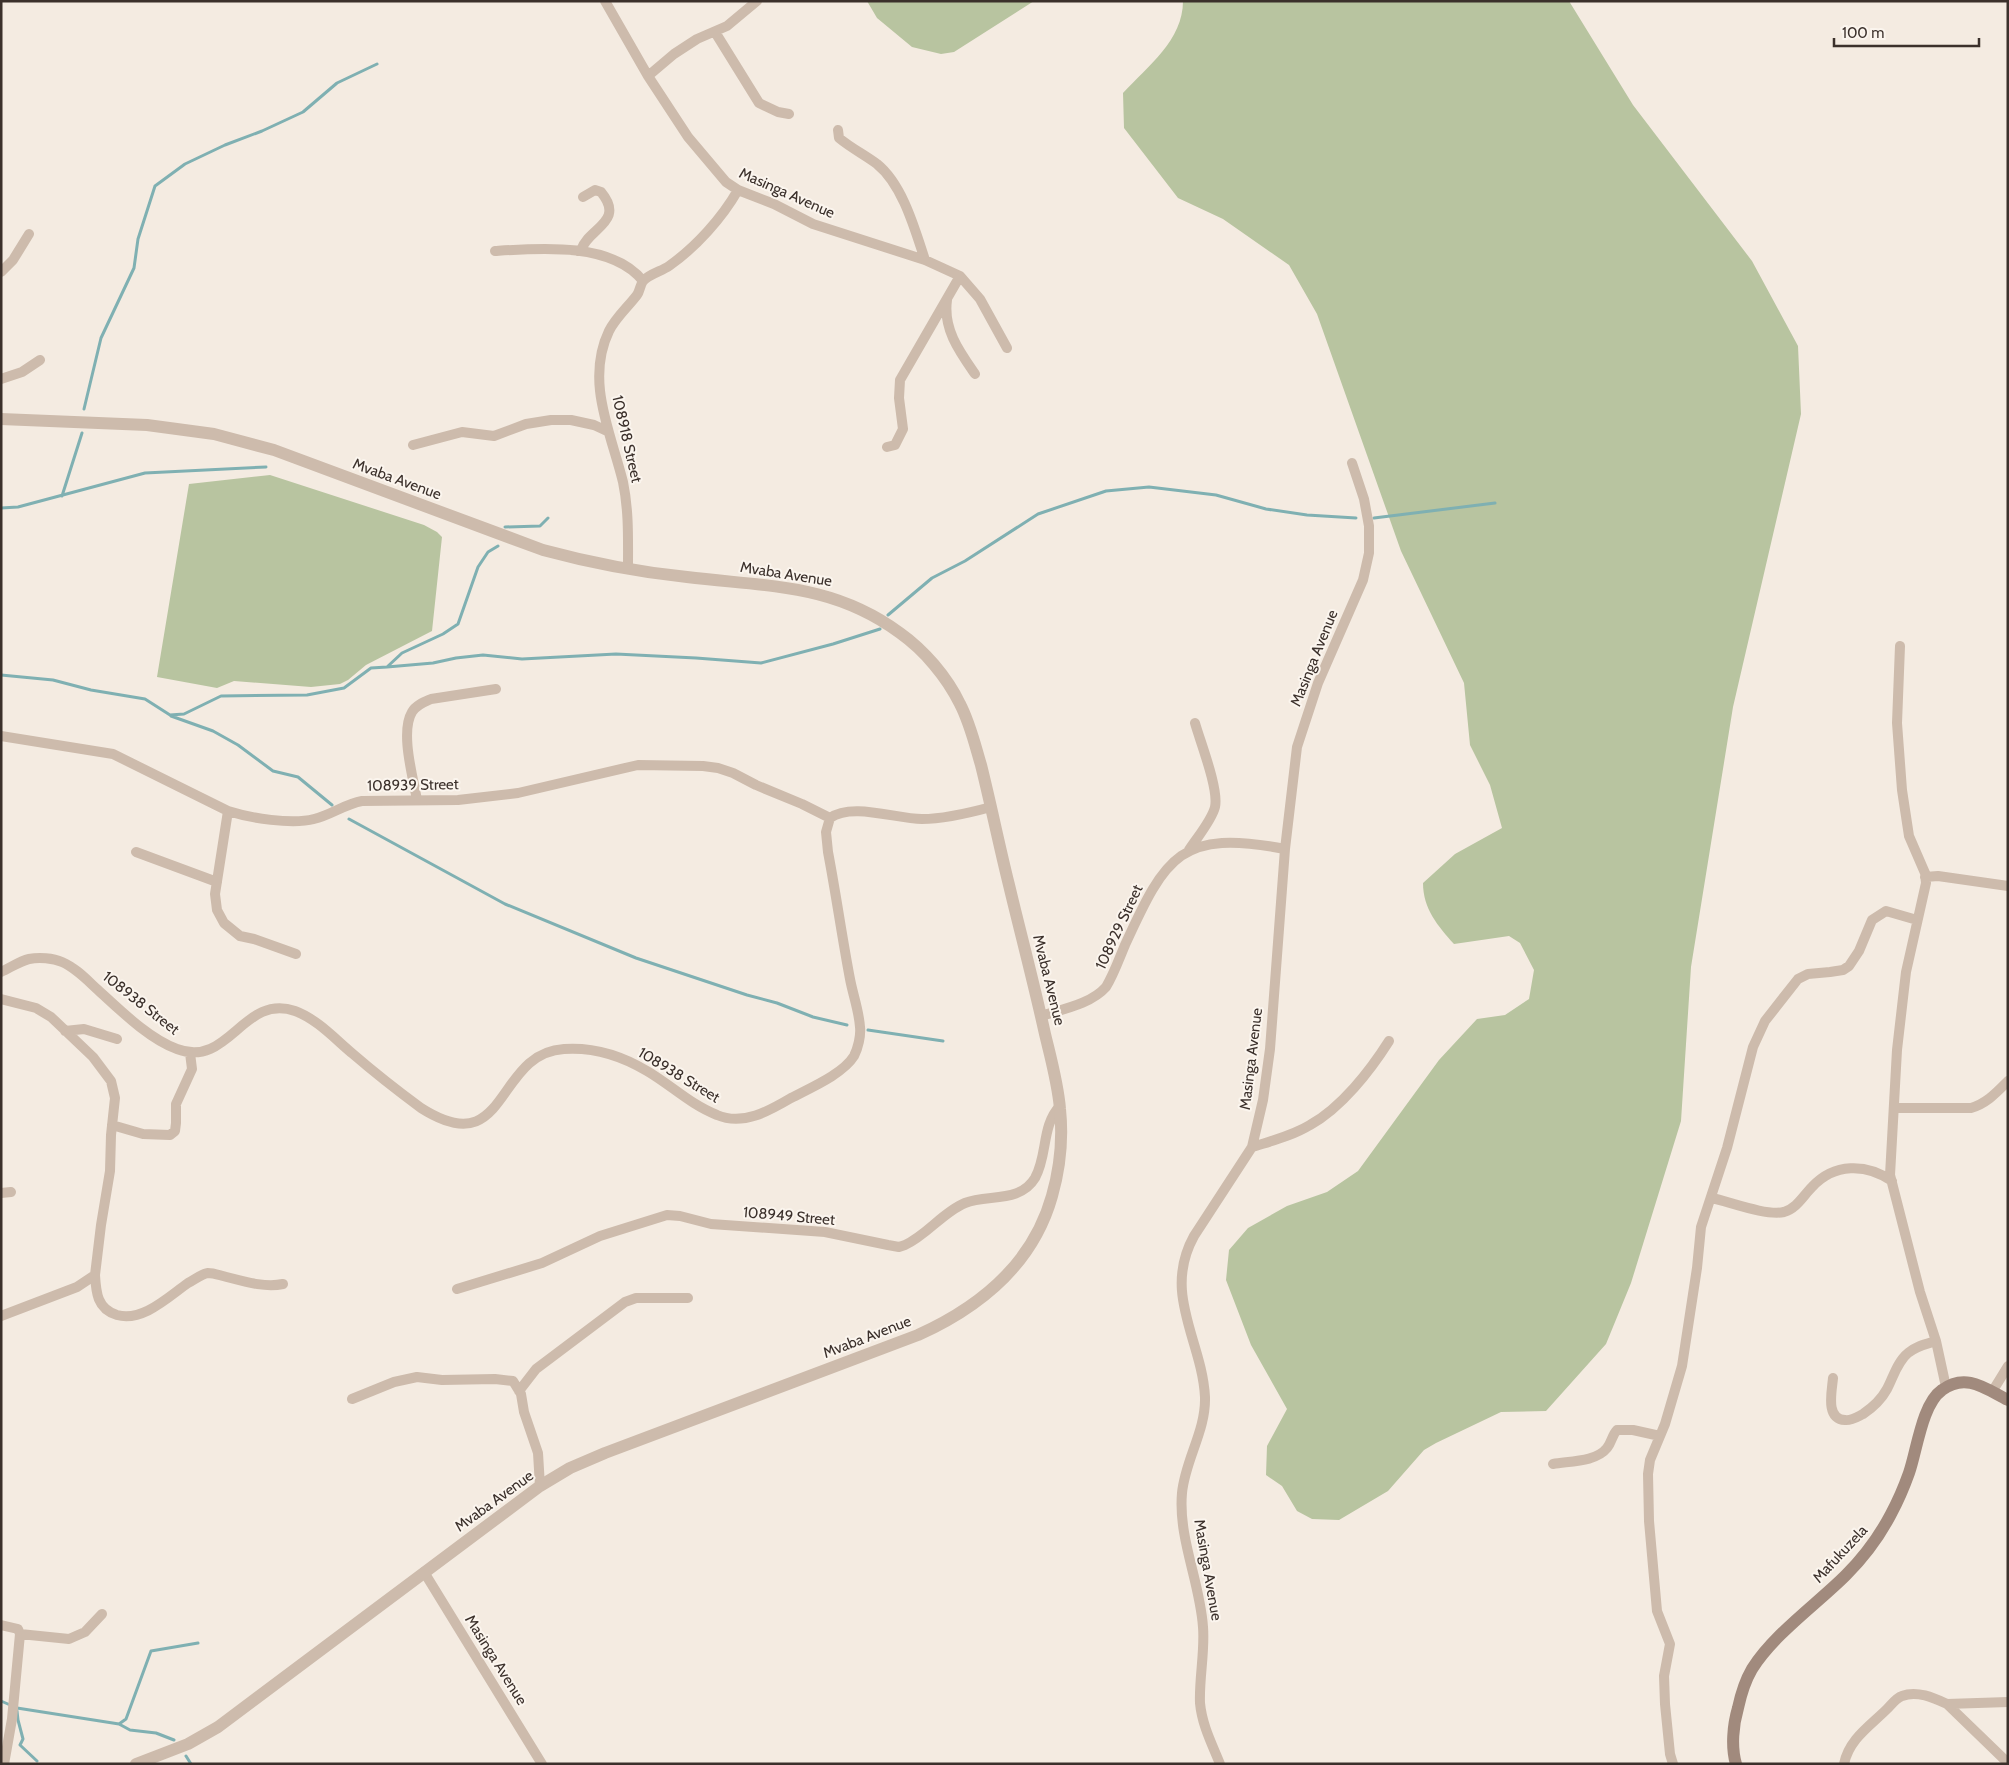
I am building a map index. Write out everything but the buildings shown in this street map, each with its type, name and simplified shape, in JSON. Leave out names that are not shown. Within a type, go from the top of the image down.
[{"type":"main road","points":[[1946,1387],[1962,1381],[1973,1382],[2008,1400]]},
{"type":"main road","name":"Mafukuzela","points":[[1736,1764],[1734,1720],[1743,1688],[1752,1670],[1763,1654],[1789,1628],[1847,1575],[1881,1533],[1896,1504],[1909,1472],[1928,1410],[1934,1398],[1946,1387]]},
{"type":"street","name":"Masinga Avenue","points":[[605,1],[648,76],[698,150],[715,170],[738,190],[774,204],[813,224],[924,260],[960,276],[980,299],[1007,348]]},
{"type":"street","points":[[648,76],[698,38],[715,32],[740,17],[757,1]]},
{"type":"street","points":[[715,32],[759,103],[778,112],[789,114]]},
{"type":"street","points":[[838,130],[839,138],[878,165],[895,187],[908,212],[924,260]]},
{"type":"street","points":[[578,251],[581,250],[583,242],[607,221],[608,212],[608,204],[601,192],[595,190],[583,197]]},
{"type":"street","points":[[495,251],[534,248],[578,251],[610,257],[628,265],[643,281],[670,265],[693,245],[724,211],[738,190]]},
{"type":"street","points":[[1,272],[14,260],[29,234]]},
{"type":"street","points":[[887,447],[895,445],[903,429],[899,398],[900,380],[960,276]]},
{"type":"street","name":"108918 Street","points":[[628,569],[626,503],[623,483],[607,432],[599,369],[601,351],[610,330],[638,294],[643,281]]},
{"type":"street","points":[[947,297],[945,313],[950,334],[961,355],[975,374]]},
{"type":"street","points":[[1,379],[22,372],[40,360]]},
{"type":"street","name":"Mvaba Avenue","points":[[1,419],[147,425],[214,434],[274,450],[543,550],[597,564],[628,569],[806,591],[845,602],[889,625],[920,649],[934,665],[959,701],[972,735],[1041,1016],[1060,1106],[1061,1148],[1058,1170],[1052,1198],[1044,1217],[1021,1261],[993,1289],[973,1305],[947,1322],[918,1335],[605,1453],[570,1468],[540,1486],[218,1727],[188,1744],[136,1764]]},
{"type":"street","points":[[413,445],[448,434],[462,432],[494,436],[526,424],[551,420],[571,420],[594,425],[607,432]]},
{"type":"street","name":"Masinga Avenue","points":[[1220,1764],[1207,1733],[1200,1704],[1204,1627],[1184,1529],[1182,1510],[1185,1476],[1196,1444],[1205,1398],[1198,1357],[1184,1312],[1182,1272],[1186,1251],[1194,1236],[1252,1147],[1263,1100],[1270,1049],[1285,849],[1297,746],[1318,683],[1363,580],[1370,553],[1369,526],[1364,499],[1352,463]]},
{"type":"street","points":[[1900,646],[1897,723],[1902,790],[1908,836],[1925,877],[1906,972],[1897,1050],[1890,1160],[1892,1181],[1920,1292],[1936,1341],[1946,1387]]},
{"type":"street","points":[[417,800],[408,744],[408,722],[412,712],[422,702],[431,699],[496,689]]},
{"type":"street","name":"108929 Street","points":[[1188,851],[1213,813],[1216,801],[1209,768],[1195,723]]},
{"type":"street","name":"108939 Street","points":[[1,736],[113,754],[228,811],[252,816],[305,821],[315,819],[353,802],[458,800],[518,793],[638,765],[718,768],[733,773],[756,786],[802,804],[830,818]]},
{"type":"street","points":[[830,818],[842,812],[855,811],[922,819],[962,814],[991,807]]},
{"type":"street","points":[[228,811],[217,882],[217,910],[231,931],[240,936],[296,954]]},
{"type":"street","name":"108938 Street","points":[[1,972],[28,959],[47,959],[63,962],[78,972],[151,1034],[168,1046],[190,1052],[200,1052],[216,1046],[255,1014],[280,1008],[304,1015],[421,1108],[433,1116],[455,1125],[477,1122],[488,1114],[526,1065],[537,1056],[563,1049],[593,1050],[608,1054],[647,1071],[715,1115],[737,1120],[751,1117],[784,1102],[825,1079],[847,1065],[858,1048],[860,1027],[852,994],[828,852],[826,832],[830,818]]},
{"type":"street","name":"108929 Street","points":[[1041,1016],[1101,993],[1106,987],[1161,876],[1176,859],[1188,851],[1203,845],[1235,841],[1285,849]]},
{"type":"street","points":[[136,852],[217,882]]},
{"type":"street","points":[[1925,877],[1938,876],[2008,886]]},
{"type":"street","points":[[1673,1764],[1670,1754],[1664,1676],[1670,1644],[1657,1611],[1648,1494],[1650,1460],[1660,1436],[1682,1366],[1697,1268],[1701,1226],[1712,1198],[1753,1047],[1765,1022],[1798,979],[1808,974],[1844,970],[1849,966],[1859,951],[1872,920],[1881,912],[1886,911],[1917,920]]},
{"type":"street","points":[[1,999],[36,1008],[51,1017],[93,1057],[111,1081],[115,1098],[110,1171],[95,1275],[100,1303],[108,1311],[122,1316],[138,1314],[147,1311],[207,1273],[272,1286],[283,1284]]},
{"type":"street","points":[[65,1030],[84,1029],[117,1039]]},
{"type":"street","points":[[1252,1147],[1281,1138],[1309,1126],[1329,1113],[1371,1068],[1389,1041]]},
{"type":"street","points":[[112,1126],[143,1134],[170,1134],[174,1130],[176,1123],[176,1104],[192,1068],[190,1052]]},
{"type":"street","points":[[1894,1108],[1970,1108],[1982,1105],[2008,1080]]},
{"type":"street","name":"108949 Street","points":[[457,1288],[542,1263],[600,1236],[666,1215],[686,1217],[711,1224],[825,1232],[894,1246],[905,1245],[964,1204],[1009,1196],[1029,1186],[1038,1170],[1050,1119],[1060,1106]]},
{"type":"street","points":[[1712,1198],[1766,1211],[1783,1212],[1800,1202],[1829,1173],[1845,1168],[1874,1170],[1892,1181]]},
{"type":"street","points":[[1,1316],[77,1287],[95,1275]]},
{"type":"street","points":[[519,1391],[536,1369],[625,1302],[636,1298],[688,1298]]},
{"type":"street","points":[[1832,1378],[1831,1408],[1834,1414],[1839,1420],[1854,1419],[1875,1405],[1886,1391],[1897,1367],[1907,1353],[1924,1344],[1936,1341]]},
{"type":"street","points":[[1992,1392],[2008,1366]]},
{"type":"street","points":[[352,1399],[394,1382],[417,1377],[442,1380],[495,1379],[513,1381],[519,1391],[538,1453],[540,1486]]},
{"type":"street","points":[[1553,1464],[1597,1456],[1607,1449],[1611,1443],[1612,1435],[1617,1430],[1634,1430],[1660,1436]]},
{"type":"street","name":"Masinga Avenue","points":[[424,1572],[542,1764]]},
{"type":"street","points":[[20,1634],[69,1639],[85,1632],[102,1614]]},
{"type":"street","points":[[1,1626],[18,1629],[20,1634],[13,1707],[4,1764]]},
{"type":"street","points":[[1844,1764],[1854,1740],[1900,1696],[1918,1694],[1935,1698],[1947,1704],[2008,1764]]},
{"type":"street","points":[[1947,1704],[2008,1702]]},
{"type":"green space","points":[[867,1],[1034,1],[954,52],[941,54],[912,47],[877,18]]},
{"type":"green space","points":[[1183,1],[1569,1],[1633,105],[1752,261],[1798,346],[1801,414],[1733,707],[1691,967],[1681,1121],[1631,1283],[1606,1344],[1546,1411],[1501,1412],[1436,1443],[1424,1450],[1388,1491],[1339,1520],[1312,1519],[1297,1511],[1282,1486],[1266,1475],[1267,1446],[1287,1409],[1251,1345],[1226,1280],[1229,1250],[1248,1228],[1287,1206],[1327,1192],[1358,1171],[1439,1060],[1477,1019],[1505,1015],[1529,999],[1534,970],[1520,943],[1509,936],[1454,944],[1437,924],[1426,901],[1423,883],[1455,854],[1502,828],[1490,785],[1470,745],[1464,683],[1401,551],[1317,314],[1289,265],[1223,219],[1178,198],[1124,128],[1123,93],[1171,40],[1181,15]]},
{"type":"green space","points":[[270,475],[424,525],[437,532],[442,537],[432,631],[366,665],[340,684],[311,687],[234,681],[217,688],[157,677],[189,484]]},
{"type":"waterway","points":[[84,409],[101,338],[134,268],[138,239],[155,186],[185,164],[303,112],[337,83],[377,64]]},
{"type":"waterway","points":[[62,496],[82,433]]},
{"type":"waterway","points":[[1,508],[18,507],[145,473],[266,467]]},
{"type":"waterway","points":[[888,615],[932,578],[965,561],[1038,514],[1106,491],[1149,487],[1216,495],[1266,509],[1307,515],[1356,518]]},
{"type":"waterway","points":[[1374,518],[1495,503]]},
{"type":"waterway","points":[[505,527],[540,526],[548,518]]},
{"type":"waterway","points":[[1,675],[53,680],[91,690],[145,699],[170,715],[184,714],[221,696],[307,695],[344,688],[371,668],[387,667],[402,653],[443,634],[458,624],[478,567],[488,552],[498,546]]},
{"type":"waterway","points":[[387,667],[433,663],[483,655],[522,659],[616,654],[761,663],[833,644],[880,629]]},
{"type":"waterway","points":[[171,716],[213,731],[238,745],[273,771],[298,777],[332,805]]},
{"type":"waterway","points":[[349,819],[505,904],[636,958],[777,1003],[813,1017],[847,1025]]},
{"type":"waterway","points":[[868,1030],[943,1041]]},
{"type":"waterway","points":[[1,1701],[17,1708],[119,1724],[126,1719],[151,1651],[198,1643]]},
{"type":"waterway","points":[[17,1711],[23,1739],[20,1745],[37,1761]]},
{"type":"waterway","points":[[119,1724],[130,1730],[156,1733],[174,1740]]},
{"type":"waterway","points":[[186,1756],[191,1764]]}]
